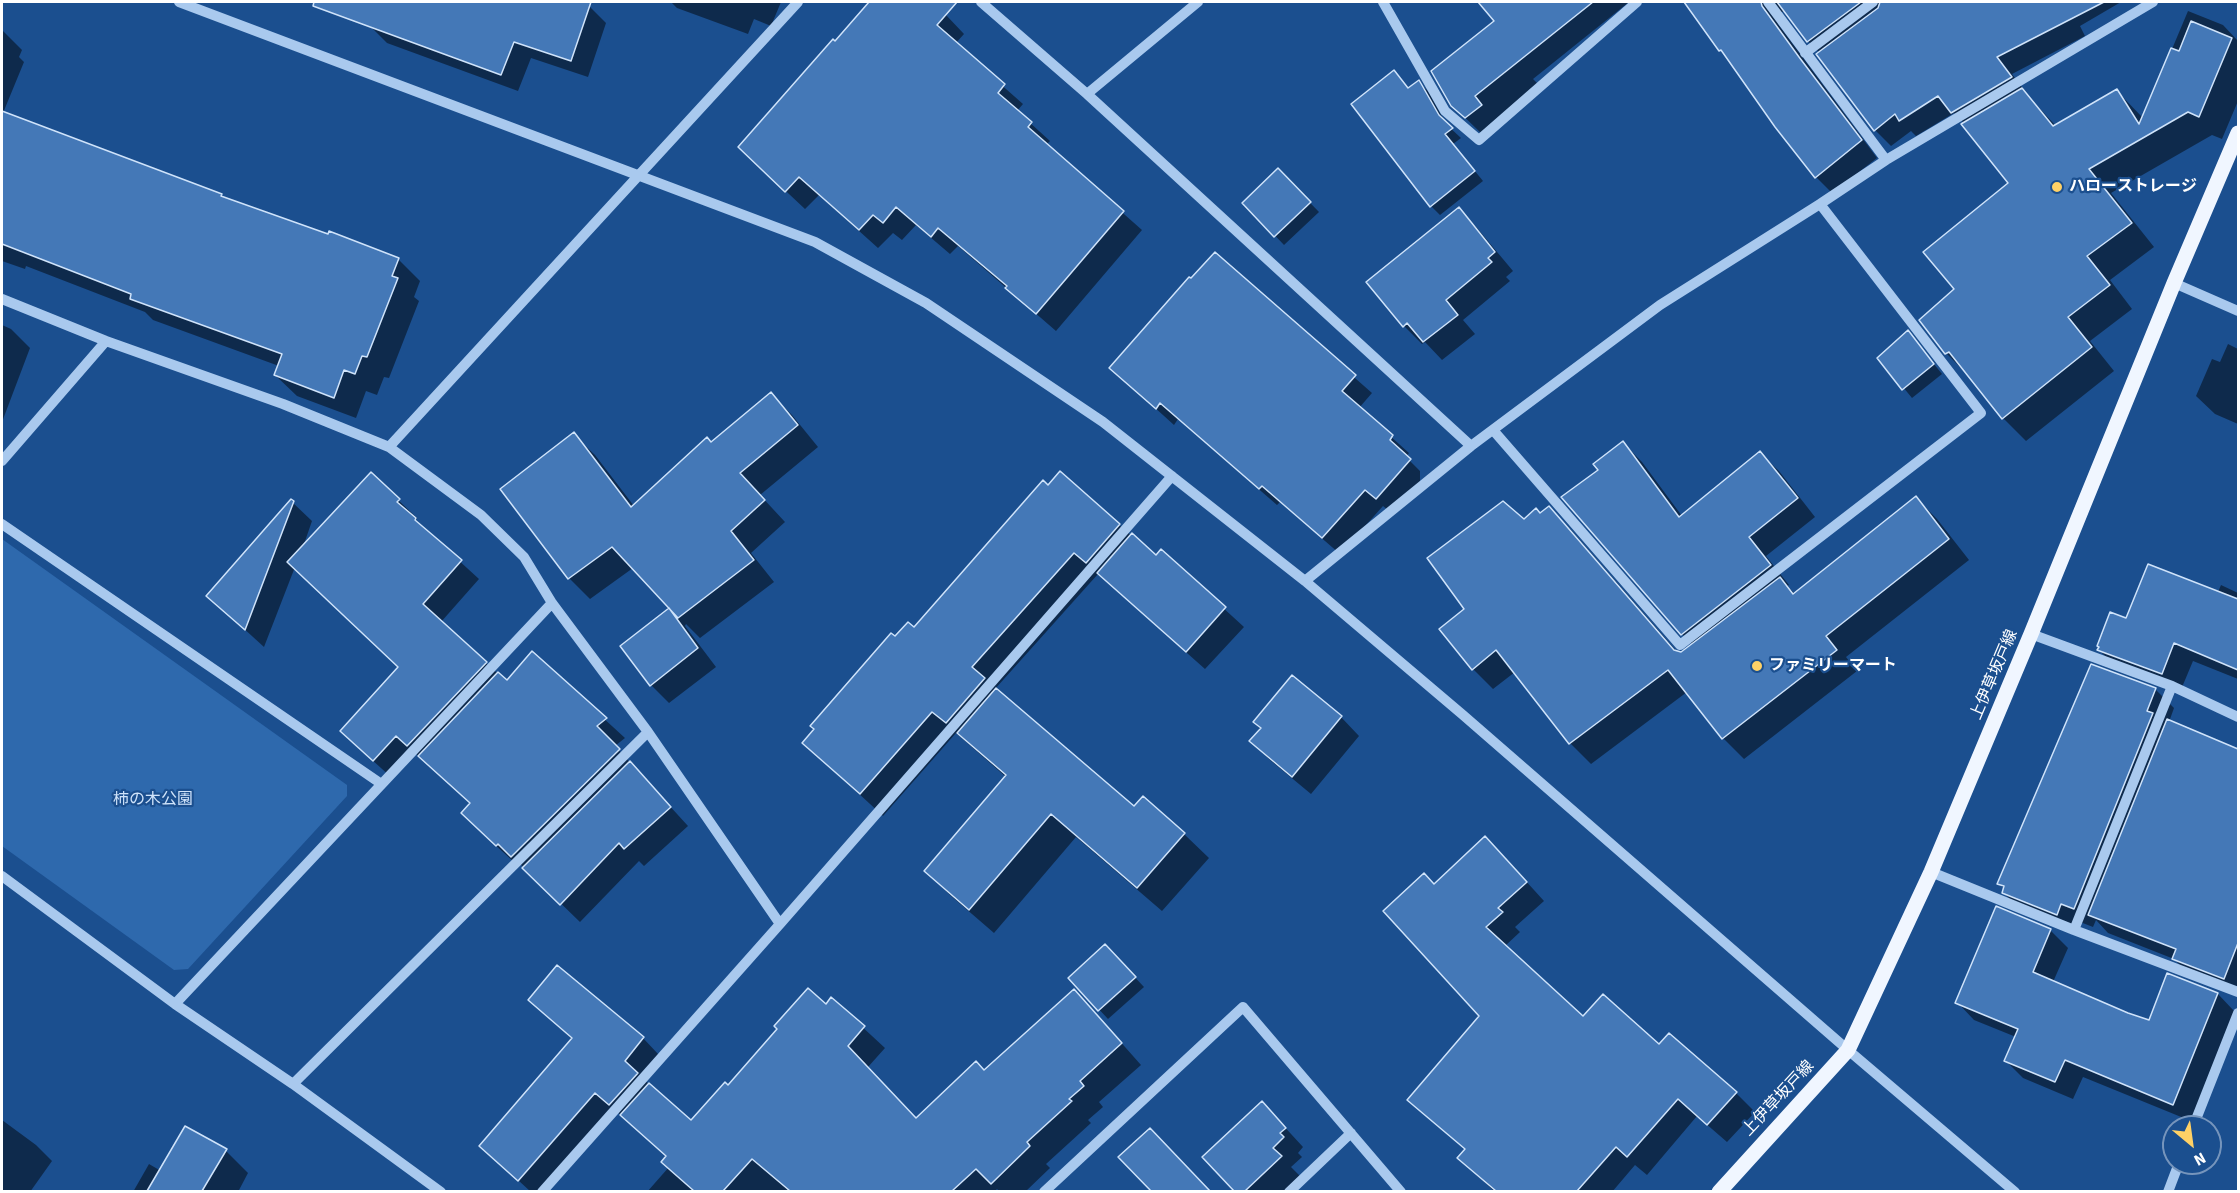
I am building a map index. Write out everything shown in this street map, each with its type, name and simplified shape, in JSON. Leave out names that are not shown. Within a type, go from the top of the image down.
[{"type":"main road","name":"上伊草坂戸線","points":[[1719,1191],[1848,1050],[1931,873],[2238,133]]},
{"type":"street","points":[[178,2],[815,242],[926,303],[1103,422],[1305,581],[1464,715],[1848,1050],[2014,1191]]},
{"type":"street","points":[[389,447],[798,2]]},
{"type":"street","points":[[981,2],[1086,94],[1472,446]]},
{"type":"street","points":[[1086,94],[1198,2]]},
{"type":"street","points":[[1383,2],[1445,111],[1479,140],[1637,2]]},
{"type":"street","points":[[1768,2],[1886,160]]},
{"type":"street","points":[[1804,53],[1874,2]]},
{"type":"street","points":[[1305,581],[1472,446],[1659,304],[1821,204],[1886,160],[2153,2]]},
{"type":"street","points":[[1494,430],[1680,645],[1981,413],[1821,204]]},
{"type":"street","points":[[2174,283],[2238,310]]},
{"type":"street","points":[[2,299],[106,340],[283,404],[389,447],[481,515],[524,557],[552,603],[648,732],[780,924]]},
{"type":"street","points":[[2,461],[106,340]]},
{"type":"street","points":[[542,1191],[780,924],[1172,476]]},
{"type":"street","points":[[2,524],[380,783]]},
{"type":"street","points":[[175,1004],[380,783],[552,603]]},
{"type":"street","points":[[2031,634],[2172,686],[2238,717]]},
{"type":"street","points":[[2074,930],[2172,686]]},
{"type":"street","points":[[293,1084],[648,732]]},
{"type":"street","points":[[1931,873],[2238,992]]},
{"type":"street","points":[[2,876],[175,1004],[293,1084],[441,1191]]},
{"type":"street","points":[[1044,1191],[1243,1006],[1401,1191]]},
{"type":"street","points":[[2198,1115],[2238,1013]]},
{"type":"street","points":[[1289,1191],[1351,1133]]},
{"type":"street","points":[[2168,1191],[2174,1175]]},
{"type":"green space","name":"柿の木公園","points":[[2,539],[347,785],[347,796],[188,969],[174,970],[2,846]]},
{"type":"building","points":[[314,2],[591,2],[571,61],[514,42],[501,75],[313,6]]},
{"type":"building","points":[[869,2],[957,2],[937,25],[1005,84],[998,93],[1032,122],[1028,127],[1124,211],[1036,314],[1005,288],[1007,286],[938,228],[931,237],[896,207],[883,223],[873,215],[859,230],[799,177],[785,192],[738,147],[833,39],[835,41]]},
{"type":"building","points":[[1478,2],[1593,2],[1475,96],[1482,105],[1465,118],[1451,106],[1431,71],[1494,21]]},
{"type":"building","points":[[1684,2],[1761,2],[1799,57],[1862,140],[1815,178]]},
{"type":"building","points":[[1777,2],[1861,2],[1807,42]]},
{"type":"building","points":[[1880,2],[2104,2],[1997,57],[2012,77],[1951,113],[1938,96],[1899,121],[1895,114],[1874,131],[1816,54],[1878,8]]},
{"type":"building","points":[[2191,21],[2232,38],[2199,117],[2188,112],[2089,169],[2132,223],[2087,256],[2110,285],[2068,317],[2092,347],[2002,419],[1949,352],[1945,354],[1919,320],[1954,289],[1923,252],[2008,183],[1961,124],[2022,88],[2053,126],[2117,89],[2139,124],[2171,48],[2179,51]]},
{"type":"building","points":[[1394,70],[1408,88],[1419,80],[1439,115],[1453,128],[1445,134],[1475,171],[1430,207],[1351,104]]},
{"type":"building","points":[[2,111],[222,194],[221,196],[328,234],[329,231],[399,258],[392,276],[398,278],[367,357],[362,356],[355,374],[344,370],[334,398],[274,375],[282,354],[130,299],[131,294],[2,244]]},
{"type":"building","points":[[1278,168],[1311,202],[1274,237],[1242,203]]},
{"type":"building","points":[[1459,207],[1495,252],[1488,258],[1492,262],[1446,300],[1458,315],[1423,342],[1407,323],[1403,327],[1366,282]]},
{"type":"building","points":[[1215,252],[1356,375],[1342,391],[1393,435],[1390,440],[1411,459],[1376,499],[1365,490],[1322,538],[1262,486],[1259,489],[1160,403],[1156,409],[1109,368],[1189,277],[1191,278]]},
{"type":"building","points":[[1908,330],[1934,364],[1902,390],[1877,358]]},
{"type":"building","points":[[771,392],[798,425],[740,473],[765,500],[731,531],[754,560],[678,618],[612,547],[568,579],[500,489],[574,432],[631,507],[707,437],[711,442]]},
{"type":"building","points":[[1623,441],[1679,517],[1760,451],[1798,498],[1749,537],[1771,565],[1681,635],[1561,497],[1598,470],[1593,464]]},
{"type":"building","points":[[1060,471],[1120,524],[1086,563],[1074,553],[972,667],[985,678],[946,723],[932,712],[860,794],[802,743],[814,729],[810,726],[891,633],[895,636],[908,622],[914,627],[1043,480],[1048,485]]},
{"type":"building","points":[[371,472],[400,499],[397,502],[416,518],[415,520],[462,560],[423,604],[487,662],[407,746],[396,736],[373,761],[340,731],[398,667],[287,562]]},
{"type":"building","points":[[1916,496],[1949,539],[1826,636],[1837,650],[1722,739],[1668,670],[1569,744],[1496,650],[1472,670],[1439,629],[1464,609],[1427,558],[1503,501],[1524,519],[1536,508],[1540,513],[1549,506],[1674,650],[1681,652],[1780,577],[1793,594]]},
{"type":"building","points":[[291,499],[294,501],[245,630],[206,596]]},
{"type":"building","points":[[1132,533],[1156,555],[1161,549],[1226,607],[1186,652],[1097,573]]},
{"type":"building","points":[[2148,564],[2238,599],[2238,670],[2174,643],[2162,674],[2097,650],[2110,612],[2126,618]]},
{"type":"building","points":[[669,608],[698,648],[650,686],[620,646]]},
{"type":"building","points":[[532,651],[607,718],[597,726],[620,749],[511,857],[461,813],[470,803],[418,756],[498,672],[507,680]]},
{"type":"building","points":[[2091,664],[2156,688],[2147,711],[2153,713],[2074,909],[2061,904],[2057,915],[2002,893],[2004,886],[1997,884]]},
{"type":"building","points":[[1292,675],[1342,716],[1292,777],[1249,741],[1261,728],[1253,722]]},
{"type":"building","points":[[996,688],[1134,806],[1143,796],[1185,833],[1137,888],[1051,814],[969,910],[924,871],[1006,775],[957,733]]},
{"type":"building","points":[[2167,719],[2238,749],[2238,943],[2224,979],[2172,959],[2176,949],[2088,915]]},
{"type":"building","points":[[630,761],[671,807],[624,849],[619,843],[560,905],[522,868]]},
{"type":"building","points":[[1485,836],[1527,882],[1498,908],[1503,912],[1486,927],[1583,1016],[1603,994],[1659,1044],[1669,1033],[1737,1092],[1707,1125],[1678,1099],[1627,1157],[1616,1147],[1577,1191],[1496,1191],[1457,1158],[1465,1149],[1407,1100],[1479,1016],[1383,911],[1424,873],[1434,884]]},
{"type":"building","points":[[1996,906],[2051,929],[2033,972],[2128,1013],[2149,1020],[2167,973],[2218,993],[2173,1105],[2065,1060],[2055,1082],[2004,1061],[2018,1029],[1955,1003]]},
{"type":"building","points":[[1105,944],[1136,977],[1098,1011],[1068,978]]},
{"type":"building","points":[[557,965],[644,1037],[625,1061],[638,1073],[609,1105],[595,1093],[518,1181],[479,1146],[572,1038],[528,1000]]},
{"type":"building","points":[[808,988],[826,1004],[831,997],[865,1026],[848,1046],[916,1118],[976,1061],[984,1070],[1074,989],[1122,1043],[1080,1081],[1084,1086],[1069,1099],[1072,1101],[1027,1142],[1030,1146],[991,1184],[976,1169],[952,1191],[790,1191],[752,1159],[723,1191],[694,1191],[661,1162],[666,1156],[620,1115],[649,1083],[691,1120],[725,1082],[728,1085],[777,1029],[774,1026]]},
{"type":"building","points":[[1262,1101],[1286,1128],[1280,1133],[1284,1137],[1273,1148],[1282,1156],[1245,1191],[1234,1191],[1202,1157]]},
{"type":"building","points":[[185,1126],[227,1149],[202,1191],[147,1191]]},
{"type":"building","points":[[1150,1128],[1210,1191],[1151,1191],[1118,1157]]},
{"type":"place","name":"ハローストレージ","points":[[2057,187]]},
{"type":"place","name":"ファミリーマート","points":[[1757,666]]}]
